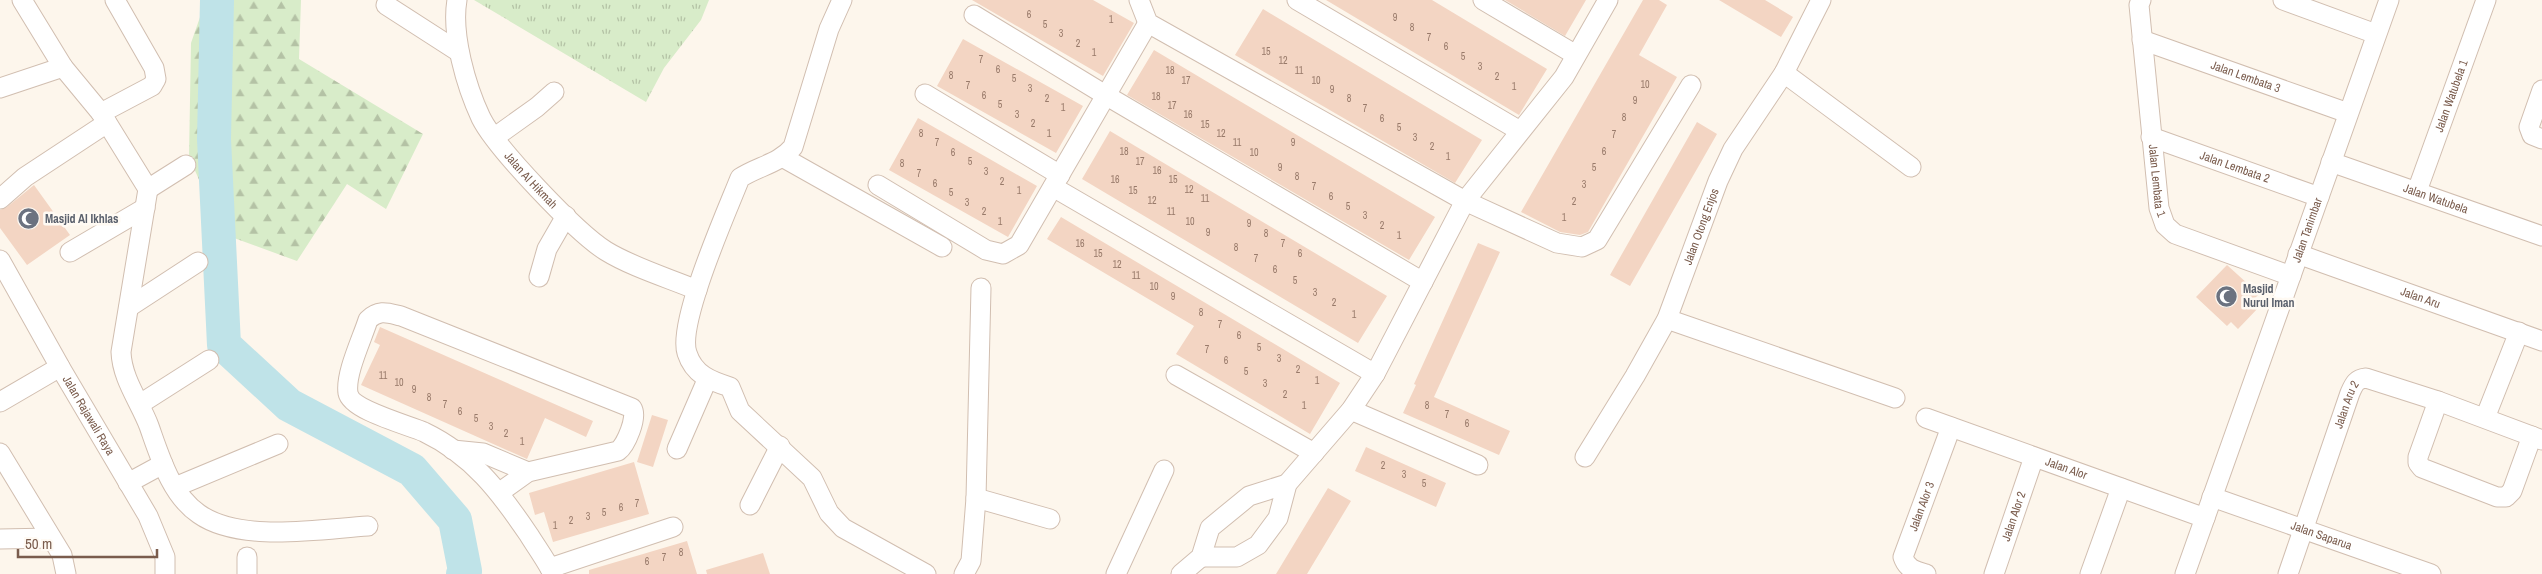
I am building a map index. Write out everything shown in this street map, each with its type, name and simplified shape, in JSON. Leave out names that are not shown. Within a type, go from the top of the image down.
[{"type":"street","points":[[22,0],[62,67],[104,118],[148,189],[129,307],[122,365],[126,378],[140,404],[163,464],[175,487],[198,514],[219,524],[240,529],[284,531],[368,526]]},
{"type":"street","points":[[0,199],[25,177],[104,118],[152,86],[156,79],[154,68],[115,0]]},
{"type":"street","name":"Jalan Al Hikmah","points":[[457,0],[454,16],[459,52],[482,119],[495,137],[585,237],[607,252],[697,290]]},
{"type":"street","points":[[842,0],[829,28],[793,147],[784,158],[754,168],[740,178],[697,290],[686,346],[690,361],[707,380],[730,387],[740,411],[780,446],[812,478],[829,513],[843,528],[926,574]]},
{"type":"street","points":[[1139,0],[1148,23],[1465,201],[1557,243],[1582,247],[1597,240],[1691,85]]},
{"type":"street","points":[[1297,0],[1520,131]]},
{"type":"street","points":[[1483,0],[1576,55]]},
{"type":"street","points":[[1201,557],[1237,557],[1258,545],[1278,518],[1287,484],[1351,410],[1375,374],[1465,201],[1564,77],[1608,0]]},
{"type":"street","name":"Jalan Otong Enjos","points":[[1585,457],[1667,320],[1718,181],[1733,149],[1784,73],[1822,0]]},
{"type":"street","name":"Jalan Lembata 1","points":[[2141,0],[2139,5],[2151,137],[2159,208],[2164,225],[2175,234],[2291,276]]},
{"type":"street","points":[[2283,0],[2376,34]]},
{"type":"street","name":"Jalan Tanimbar","points":[[2185,574],[2388,0]]},
{"type":"street","name":"Jalan Watubela 1","points":[[2417,191],[2486,0]]},
{"type":"street","points":[[386,5],[459,52]]},
{"type":"street","points":[[974,15],[1107,96],[1423,282]]},
{"type":"street","points":[[878,185],[986,250],[1003,254],[1019,245],[1148,23]]},
{"type":"street","name":"Jalan Lembata 3","points":[[2142,40],[2348,113]]},
{"type":"street","points":[[0,88],[62,67]]},
{"type":"street","points":[[1784,73],[1911,166]]},
{"type":"street","points":[[2542,90],[2529,127],[2532,135],[2542,139]]},
{"type":"street","points":[[495,137],[537,107],[554,92]]},
{"type":"street","points":[[925,94],[1056,181],[1375,374]]},
{"type":"street","name":"Jalan Lembata 2","points":[[2151,137],[2319,197]]},
{"type":"street","points":[[784,158],[942,247]]},
{"type":"street","name":"Jalan Watubela","points":[[2331,162],[2542,236]]},
{"type":"street","points":[[148,189],[186,165]]},
{"type":"street","points":[[70,252],[145,208]]},
{"type":"street","points":[[539,277],[547,249],[566,216]]},
{"type":"street","name":"Jalan Aru","points":[[2298,254],[2542,341]]},
{"type":"street","name":"Jalan Rajawali Raya","points":[[0,260],[60,367],[148,516],[165,557],[165,574]]},
{"type":"street","points":[[129,307],[198,262]]},
{"type":"street","points":[[964,574],[971,561],[976,498],[981,288]]},
{"type":"street","points":[[500,492],[528,472],[618,451],[623,445],[634,417],[632,408],[401,316],[382,311],[372,315],[368,320],[350,376],[348,394],[355,405],[425,433],[454,450],[500,492],[551,571],[673,527]]},
{"type":"street","points":[[1667,320],[1895,398]]},
{"type":"street","points":[[2485,418],[2519,332]]},
{"type":"street","points":[[140,404],[210,360]]},
{"type":"street","points":[[0,402],[60,367]]},
{"type":"street","points":[[1176,376],[1314,453]]},
{"type":"street","name":"Jalan Aru 2","points":[[2304,529],[2355,382],[2366,378],[2438,401],[2537,438]]},
{"type":"street","points":[[678,449],[707,380]]},
{"type":"street","points":[[2438,401],[2418,457],[2418,463],[2422,468],[2497,498],[2506,497],[2512,491],[2537,438]]},
{"type":"street","points":[[1351,410],[1478,465]]},
{"type":"street","name":"Jalan Alor","points":[[1926,418],[2205,518]]},
{"type":"street","name":"Jalan Alor 3","points":[[1926,574],[1912,570],[1905,564],[1902,556],[1951,428]]},
{"type":"street","points":[[175,487],[278,444]]},
{"type":"street","points":[[750,505],[780,446]]},
{"type":"street","points":[[454,450],[483,453],[528,472]]},
{"type":"street","points":[[0,453],[62,555],[66,574]]},
{"type":"street","name":"Jalan Alor 2","points":[[1994,574],[2034,457]]},
{"type":"street","points":[[128,483],[163,464]]},
{"type":"street","points":[[1116,574],[1164,470]]},
{"type":"street","points":[[1181,574],[1201,557],[1210,528],[1250,496],[1287,484]]},
{"type":"street","points":[[2090,574],[2121,488]]},
{"type":"street","name":"Jalan Saparua","points":[[2212,497],[2431,574]]},
{"type":"street","points":[[976,498],[1050,519]]},
{"type":"street","points":[[2288,574],[2304,529]]},
{"type":"street","points":[[0,539],[51,538]]},
{"type":"green space","points":[[206,0],[301,0],[299,59],[423,134],[386,209],[347,184],[297,261],[223,234],[189,157],[191,43]]},
{"type":"green space","points":[[474,0],[709,0],[701,20],[664,68],[646,102]]},
{"type":"building","points":[[972,0],[1093,0],[1134,23],[1103,76]]},
{"type":"building","points":[[1326,0],[1432,0],[1547,69],[1519,115]]},
{"type":"building","points":[[1505,0],[1586,0],[1565,36]]},
{"type":"building","points":[[1643,0],[1659,0],[1667,5],[1639,55],[1677,77],[1588,232],[1580,235],[1560,232],[1521,212]]},
{"type":"building","points":[[1719,0],[1765,0],[1793,17],[1781,37]]},
{"type":"building","points":[[1263,9],[1482,140],[1455,183],[1235,55]]},
{"type":"building","points":[[963,39],[1083,106],[1056,153],[937,86]]},
{"type":"building","points":[[1154,50],[1435,217],[1409,260],[1127,95]]},
{"type":"building","points":[[918,118],[1037,186],[1008,237],[889,170]]},
{"type":"building","points":[[1697,122],[1717,134],[1630,286],[1610,275]]},
{"type":"building","points":[[1110,131],[1387,296],[1358,343],[1082,179]]},
{"type":"building","name":"Masjid Al Ikhlas","points":[[34,185],[70,235],[27,265],[0,228],[0,210],[7,207]]},
{"type":"building","points":[[1061,217],[1340,383],[1310,434],[1176,354],[1194,326],[1047,239]]},
{"type":"building","points":[[1478,243],[1500,252],[1434,397],[1510,431],[1499,455],[1403,413],[1416,385],[1414,384]]},
{"type":"building","name":"Masjid Nurul Iman","points":[[2227,265],[2259,294],[2253,300],[2260,306],[2238,329],[2231,322],[2227,326],[2196,297]]},
{"type":"building","points":[[380,327],[593,421],[586,437],[545,418],[527,459],[361,385],[380,345],[374,342]]},
{"type":"building","points":[[652,415],[668,420],[653,467],[637,462]]},
{"type":"building","points":[[1366,447],[1446,483],[1436,507],[1355,471]]},
{"type":"building","points":[[634,462],[649,514],[553,542],[544,512],[535,515],[529,493]]},
{"type":"building","points":[[1328,488],[1351,501],[1307,574],[1276,574]]},
{"type":"building","points":[[687,541],[697,574],[589,574],[589,570]]},
{"type":"building","points":[[763,553],[770,574],[707,574],[706,570]]},
{"type":"waterway","points":[[217,0],[214,139],[224,345],[289,405],[412,470],[455,520],[465,571],[463,574]]},
{"type":"place","name":"Masjid Al Ikhlas","points":[[29,219]]},
{"type":"place","name":"Masjid Nurul Iman","points":[[2227,296]]}]
